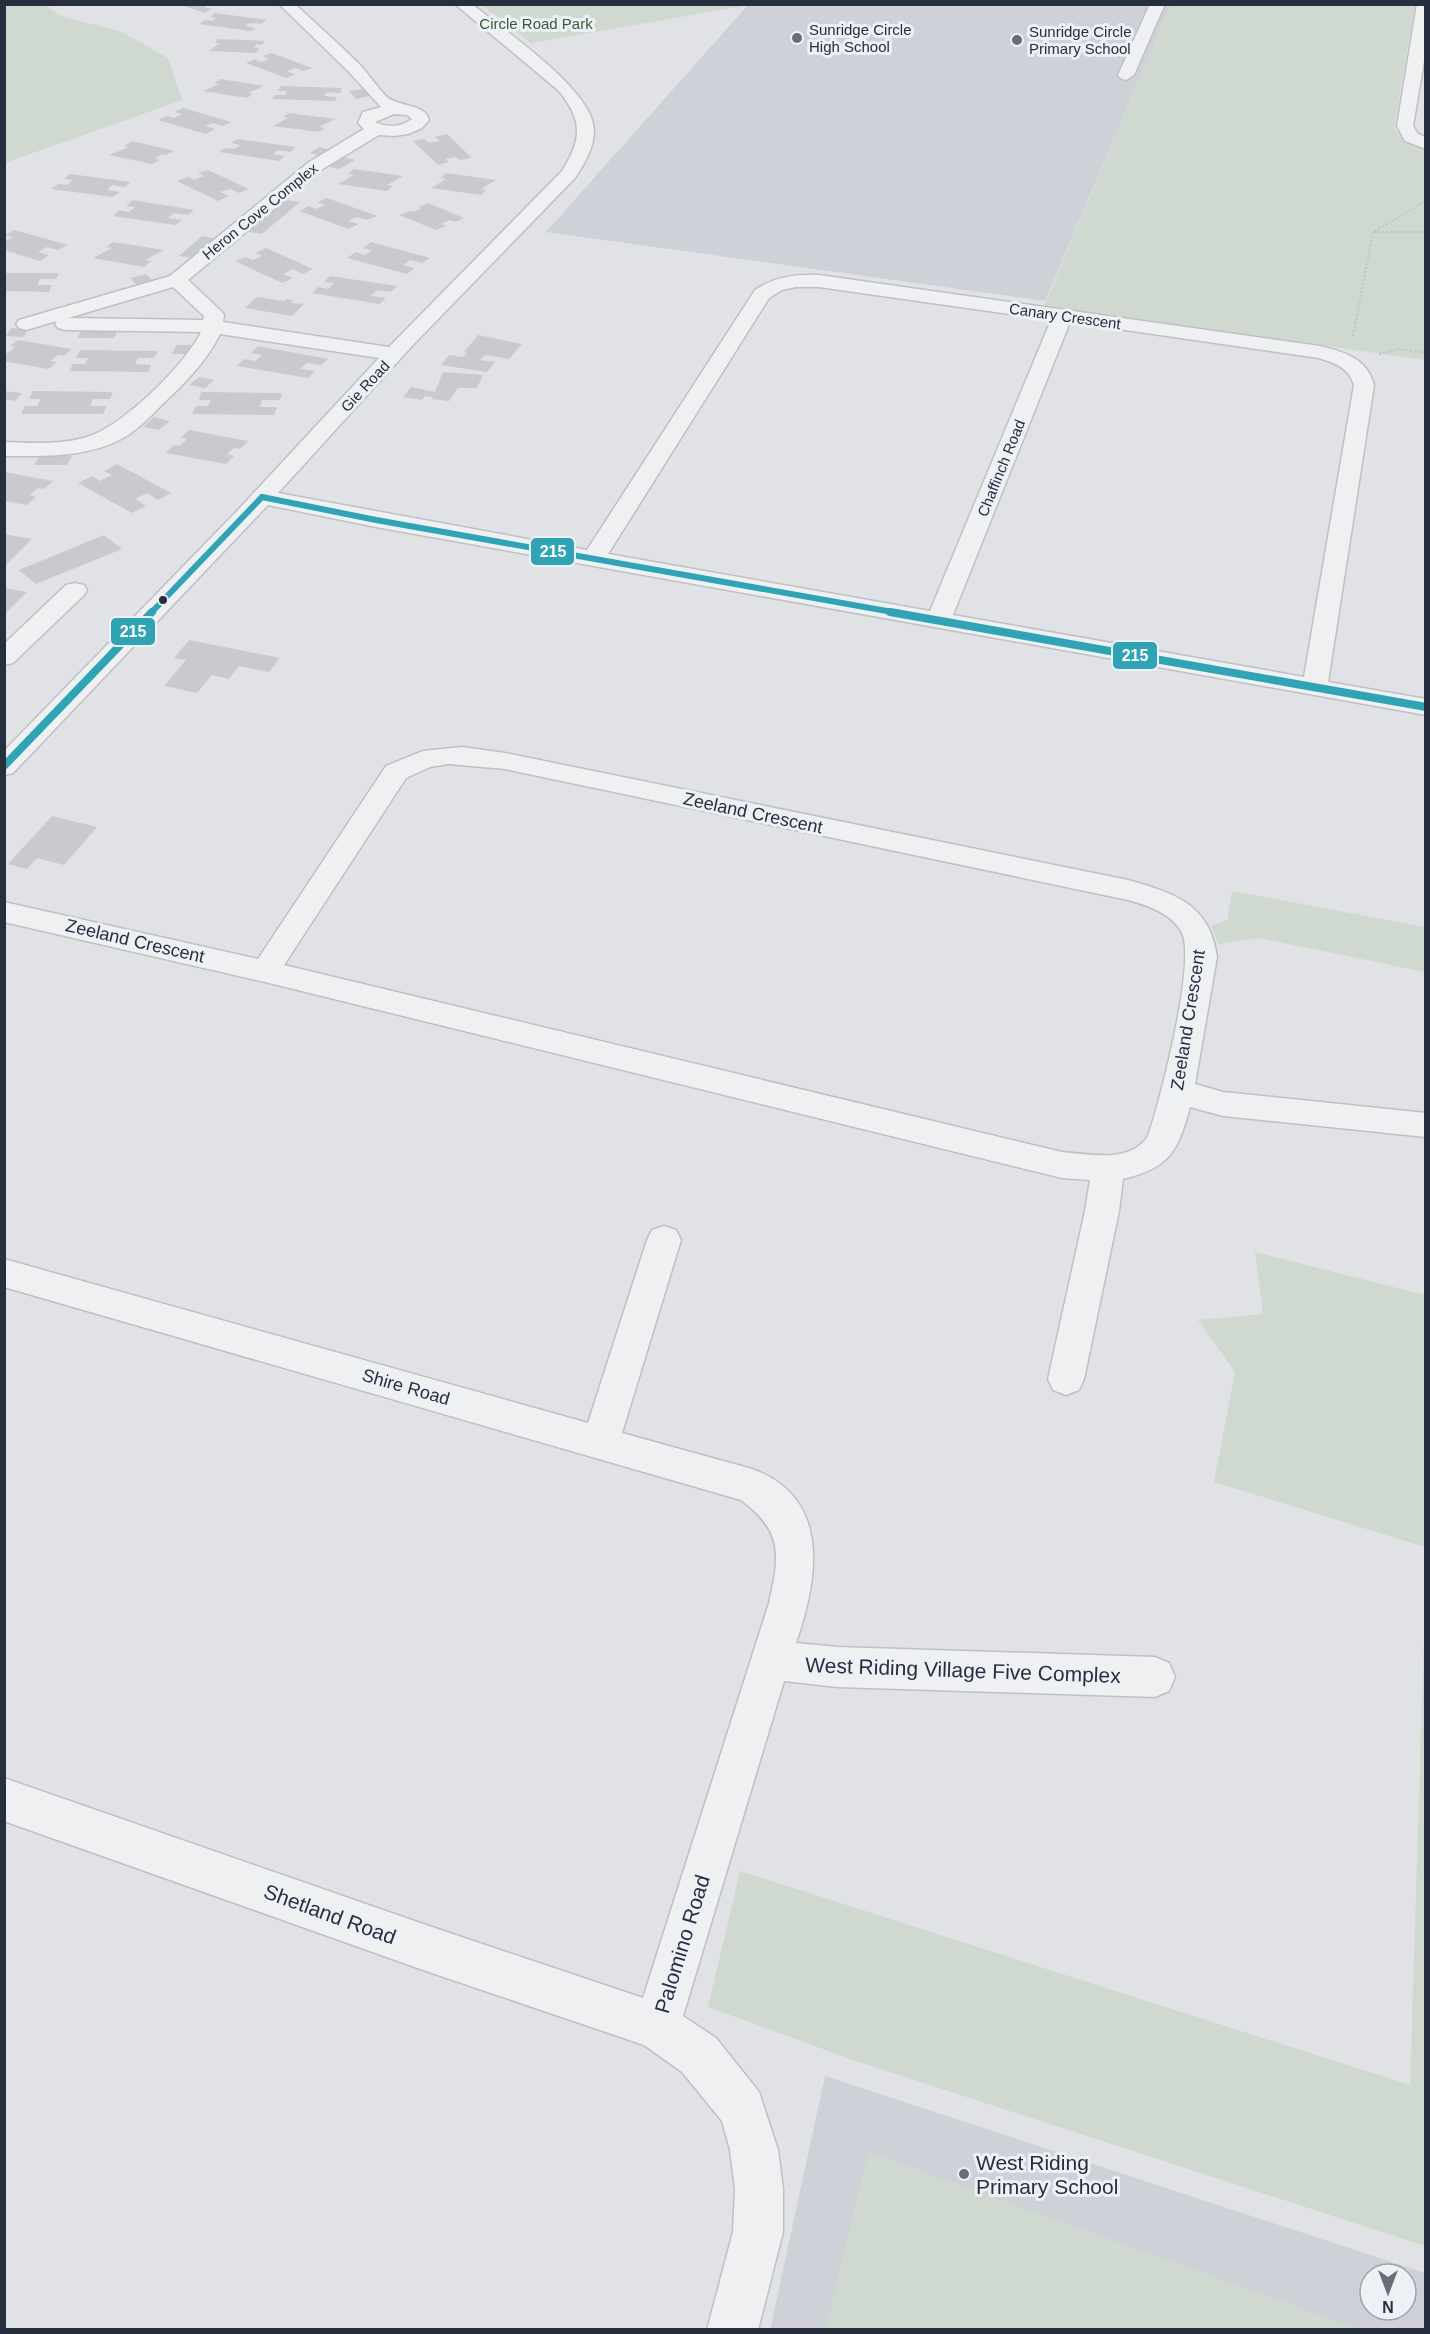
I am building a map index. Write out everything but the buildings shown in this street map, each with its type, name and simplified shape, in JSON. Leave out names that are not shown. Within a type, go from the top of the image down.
[{"type":"street","points":[[286,4],[355,69],[381,100],[394,109],[417,113],[421,120],[405,129],[378,129],[366,123],[369,116],[394,109]]},
{"type":"street","name":"Gie Road","points":[[4,767],[262,497],[399,349],[505,242],[568,174],[581,155],[587,136],[585,115],[565,88],[462,4]]},
{"type":"street","points":[[1126,75],[1158,4]]},
{"type":"street","points":[[1425,4],[1404,126],[1411,138],[1425,144]]},
{"type":"street","name":"Heron Cove Complex","points":[[26,324],[177,280],[315,165],[378,129]]},
{"type":"street","points":[[4,449],[63,450],[87,445],[117,433],[193,363],[214,321],[177,280]]},
{"type":"street","name":"Canary Crescent","points":[[594,558],[762,294],[775,285],[802,280],[819,281],[1320,352],[1348,362]]},
{"type":"street","name":"Chaffinch Road","points":[[938,621],[1063,315]]},
{"type":"street","name":"Heron Cove Complex","points":[[4,323],[174,324],[214,321],[261,332],[399,349]]},
{"type":"street","points":[[1315,686],[1364,385],[1361,373],[1348,362]]},
{"type":"street","points":[[262,497],[376,520],[1425,707]]},
{"type":"street","points":[[4,658],[75,590]]},
{"type":"street","name":"Zeeland Crescent","points":[[4,912],[265,971],[1062,1164],[1108,1167],[1142,1161],[1163,1141],[1177,1091],[1202,957],[1202,946],[1192,923],[1174,906],[1128,890],[528,766],[470,756],[432,756],[409,764],[396,772],[265,971]]},
{"type":"street","points":[[1177,1091],[1223,1104],[1425,1125]]},
{"type":"street","points":[[1066,1379],[1102,1210],[1108,1167]]},
{"type":"street","points":[[601,1442],[664,1239]]},
{"type":"street","name":"Shire Road","points":[[4,1274],[752,1486],[778,1507],[790,1528]]},
{"type":"street","name":"Palomino Road","points":[[732,2330],[758,2232],[759,2188],[754,2150],[742,2109],[699,2055],[657,2026],[770,1660],[791,1603],[796,1562],[790,1528]]},
{"type":"street","name":"West Riding Village Five Complex","points":[[770,1660],[838,1668],[1155,1677]]},
{"type":"street","name":"Shetland Road","points":[[4,1799],[426,1948],[657,2026]]},
{"type":"path","points":[[1425,201],[1373,232],[1348,362],[1399,349],[1425,353]]},
{"type":"path","points":[[1373,232],[1425,232]]},
{"type":"shaded area","points":[[727,5],[748,5],[732,8]]},
{"type":"shaded area","points":[[748,5],[1171,5],[1045,301],[546,232]]},
{"type":"shaded area","name":"West Riding Primary School","points":[[825,2076],[1391,2262],[1358,2262],[1358,2322],[1418,2322],[1418,2271],[1425,2273],[1425,2329],[770,2330]]},
{"type":"green space","points":[[4,5],[45,5],[63,17],[120,31],[168,58],[182,100],[5,163]]},
{"type":"green space","name":"Circle Road Park","points":[[482,5],[727,5],[732,8],[531,43]]},
{"type":"green space","points":[[1171,5],[1415,5],[1394,129],[1403,139],[1425,148],[1425,360],[1044,306]]},
{"type":"green space","points":[[1232,891],[1425,927],[1425,972],[1259,938],[1219,944],[1211,926],[1227,920]]},
{"type":"green space","points":[[1255,1252],[1425,1295],[1425,1547],[1214,1482],[1235,1372],[1198,1320],[1263,1314]]},
{"type":"green space","points":[[1425,1606],[1425,2246],[850,2059],[708,2007],[740,1871],[1410,2085]]},
{"type":"green space","points":[[868,2152],[1359,2329],[826,2329]]},
{"type":"transit line","name":"215","points":[[262,497],[376,520],[1426,707]]},
{"type":"transit line","name":"215","points":[[4,766],[262,497]]},
{"type":"place","name":"Sunridge Circle High School","points":[[797,38]]},
{"type":"place","name":"Sunridge Circle Primary School","points":[[1017,40]]},
{"type":"place","name":"West Riding Primary School","points":[[964,2174]]}]
